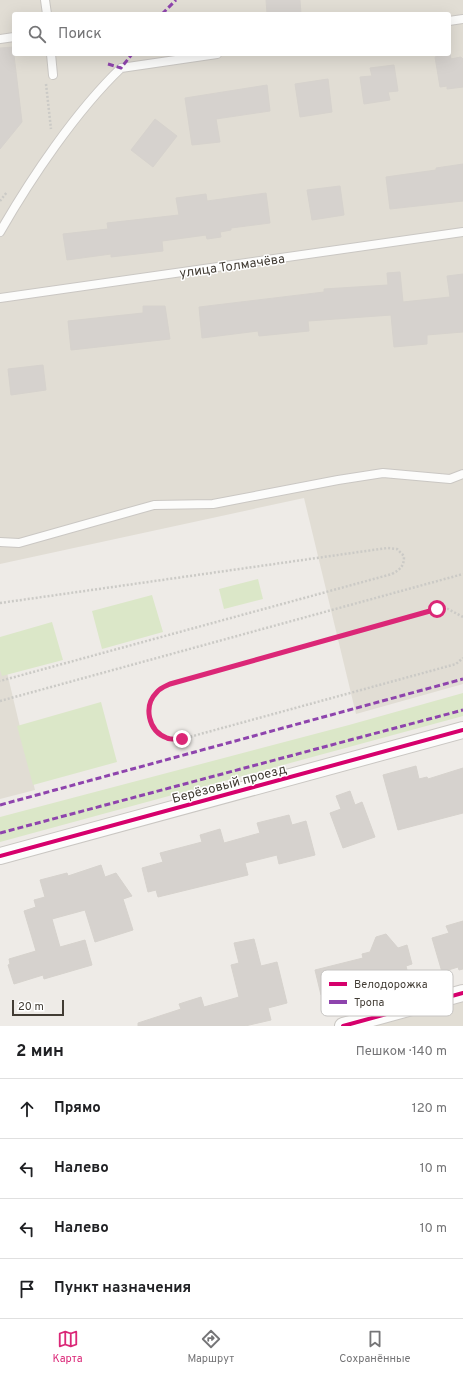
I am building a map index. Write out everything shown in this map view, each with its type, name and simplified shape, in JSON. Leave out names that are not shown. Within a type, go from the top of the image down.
[{"type":"street","name":"Берёзовый проезд","points":[[0,856],[463,730]]},
{"type":"street","points":[[453,996],[463,993]]},
{"type":"street","points":[[343,1026],[379,1016]]},
{"type":"lane","points":[[45,0],[47,12]]},
{"type":"lane","points":[[451,21],[463,19]]},
{"type":"lane","points":[[0,39],[12,37]]},
{"type":"lane","points":[[49,76],[51,56]]},
{"type":"lane","points":[[0,232],[19,199],[66,132],[110,78],[121,68],[203,56]]},
{"type":"lane","name":"улица Толмачёва","points":[[0,298],[463,232]]},
{"type":"lane","points":[[0,542],[19,543],[154,505],[213,504],[383,473],[450,479],[463,474]]},
{"type":"path","points":[[49,76],[52,135]]},
{"type":"path","points":[[0,201],[10,189]]},
{"type":"path","points":[[0,603],[387,548],[397,549],[404,556],[404,563],[400,570],[392,574],[0,681]]},
{"type":"path","points":[[0,701],[463,574]]},
{"type":"path","points":[[463,617],[448,609],[437,609],[170,684],[157,691],[150,701],[148,711],[151,722],[158,732],[167,738],[182,739],[456,664],[463,658]]},
{"type":"shaded area","points":[[0,0],[463,0],[463,684],[356,714],[304,498],[0,564]]},
{"type":"shaded area","points":[[0,643],[35,790],[0,799]]},
{"type":"shaded area","points":[[463,1000],[463,1026],[371,1026],[406,1016],[453,1016],[453,1003]]},
{"type":"green space","points":[[258,579],[263,599],[224,609],[219,589]]},
{"type":"green space","points":[[152,595],[163,632],[102,649],[92,611]]},
{"type":"green space","points":[[52,622],[63,660],[2,676],[0,670],[0,637]]},
{"type":"green space","points":[[463,693],[463,716],[0,842],[0,817],[349,725]]},
{"type":"green space","points":[[101,702],[117,762],[33,785],[17,726]]},
{"type":"building","points":[[266,0],[300,0],[301,12],[267,12]]},
{"type":"building","points":[[12,47],[22,122],[0,149],[0,48]]},
{"type":"building","points":[[450,56],[451,59],[461,57],[463,59],[463,87],[447,89],[447,86],[440,87],[435,57]]},
{"type":"building","points":[[394,65],[398,91],[388,92],[390,100],[364,104],[360,77],[372,76],[370,68]]},
{"type":"building","points":[[328,79],[332,112],[300,117],[295,84]]},
{"type":"building","points":[[267,85],[270,111],[216,119],[220,142],[192,145],[185,98]]},
{"type":"building","points":[[155,119],[177,136],[153,167],[131,150]]},
{"type":"building","points":[[463,164],[463,201],[390,209],[386,177],[436,170],[436,168]]},
{"type":"building","points":[[340,186],[344,215],[312,220],[307,190]]},
{"type":"building","points":[[266,193],[270,223],[231,228],[231,230],[220,232],[221,237],[207,239],[206,235],[162,241],[163,251],[111,257],[111,254],[67,260],[63,234],[108,229],[107,223],[179,215],[176,198],[206,194],[207,201]]},
{"type":"building","points":[[400,272],[403,302],[450,297],[447,276],[463,274],[463,332],[427,335],[427,344],[394,347],[391,315],[308,321],[309,331],[259,336],[258,331],[202,338],[199,307],[324,292],[324,289],[388,285],[387,273]]},
{"type":"building","points":[[143,306],[165,306],[170,339],[71,350],[68,321],[143,313]]},
{"type":"building","points":[[43,365],[46,390],[11,395],[8,369]]},
{"type":"building","points":[[416,766],[419,779],[427,777],[428,779],[463,768],[463,813],[398,830],[383,775]]},
{"type":"building","points":[[350,791],[355,805],[362,802],[375,837],[343,848],[330,813],[341,809],[336,796]]},
{"type":"building","points":[[289,815],[292,825],[306,821],[315,855],[279,864],[277,855],[245,863],[248,875],[158,897],[156,890],[148,892],[142,868],[163,862],[160,853],[202,842],[200,835],[220,829],[224,843],[260,833],[257,823]]},
{"type":"building","points":[[101,865],[105,877],[116,873],[132,896],[123,899],[133,930],[95,942],[85,910],[52,919],[60,947],[85,940],[92,965],[44,979],[43,975],[14,984],[8,965],[10,964],[9,959],[36,951],[24,911],[36,907],[34,900],[45,897],[40,880],[67,873],[68,876]]},
{"type":"building","points":[[463,921],[463,969],[459,970],[458,967],[448,970],[441,970],[432,938],[449,933],[446,926]]},
{"type":"building","points":[[386,934],[398,948],[407,945],[412,964],[406,966],[407,970],[321,970],[321,995],[315,970],[363,958],[362,954],[370,952],[376,937]]},
{"type":"building","points":[[254,939],[261,966],[277,962],[287,1003],[268,1008],[271,1020],[245,1026],[138,1026],[138,1023],[181,1009],[179,1004],[201,997],[204,1007],[239,997],[231,965],[239,963],[234,943]]},
{"type":"marked path","points":[[164,12],[176,0]]},
{"type":"marked path","points":[[108,64],[121,68],[130,56]]},
{"type":"marked path","points":[[0,805],[463,679]]},
{"type":"marked path","points":[[0,833],[463,710]]},
{"type":"cycle path","points":[[0,856],[463,730]]},
{"type":"cycle path","points":[[453,996],[463,993]]},
{"type":"cycle path","points":[[343,1026],[379,1016]]},
{"type":"route","points":[[182,739],[167,738],[158,732],[151,722],[148,711],[150,701],[157,691],[170,684],[437,609]]}]
